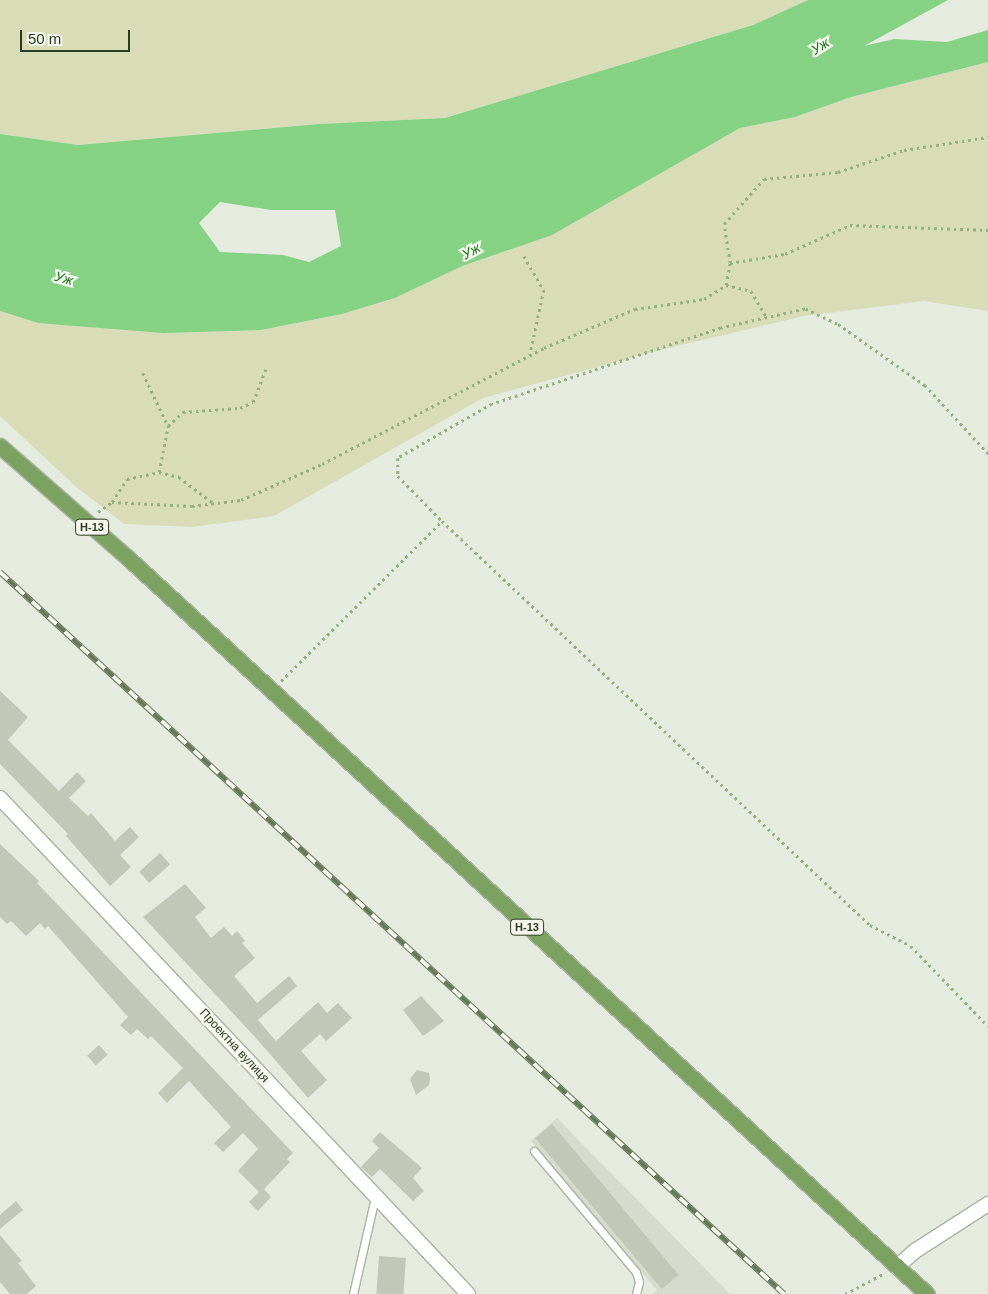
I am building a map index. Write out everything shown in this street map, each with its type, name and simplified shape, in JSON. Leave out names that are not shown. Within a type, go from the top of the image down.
[{"type":"main road","name":"Н-13","points":[[0,446],[272,691],[927,1294]]},
{"type":"street","name":"Проектна вулиця","points":[[0,798],[468,1294]]},
{"type":"street","points":[[897,1267],[915,1251],[988,1204]]},
{"type":"lane","points":[[534,1151],[636,1272],[636,1294]]},
{"type":"lane","points":[[354,1294],[375,1197]]},
{"type":"path","points":[[726,285],[730,263],[724,224],[764,179],[838,172],[904,150],[988,136]]},
{"type":"path","points":[[730,263],[785,254],[850,225],[988,230]]},
{"type":"path","points":[[524,256],[544,290],[530,356]]},
{"type":"path","points":[[112,502],[192,506],[241,500],[322,464],[530,356],[635,309],[704,299],[726,285],[751,291],[766,316]]},
{"type":"path","points":[[988,454],[925,386],[837,324],[805,309],[766,316],[492,404],[398,458],[398,476],[442,521],[870,926],[911,946],[988,1026]]},
{"type":"path","points":[[159,472],[168,426],[183,412],[240,408],[253,402],[266,368]]},
{"type":"path","points":[[143,373],[168,426]]},
{"type":"path","points":[[85,521],[112,502],[127,480],[159,472],[179,477],[214,504]]},
{"type":"path","points":[[272,691],[442,521]]},
{"type":"path","points":[[845,1294],[897,1267]]},
{"type":"shaded area","points":[[0,0],[808,0],[753,25],[445,118],[319,124],[78,145],[0,134]]},
{"type":"shaded area","points":[[988,62],[988,311],[924,301],[804,316],[656,351],[483,398],[274,516],[192,527],[124,524],[74,485],[0,416],[0,311],[38,323],[261,330],[342,314],[395,298],[674,163],[740,128],[795,117],[851,97]]},
{"type":"shaded area","points":[[557,1118],[730,1294],[652,1294],[657,1290],[531,1141]]},
{"type":"water","name":"Уж","points":[[808,0],[948,0],[864,46],[894,39],[947,42],[988,30],[988,62],[851,97],[795,117],[740,128],[552,235],[462,266],[395,298],[342,314],[261,330],[163,333],[38,323],[0,311],[0,134],[78,145],[319,124],[445,118],[753,25]],"holes":[[[220,202],[271,210],[335,210],[341,246],[309,262],[283,255],[220,252],[199,223]]]},
{"type":"building","points":[[0,691],[28,717],[8,740],[59,791],[77,772],[86,781],[69,798],[88,816],[91,813],[115,841],[130,827],[139,837],[120,855],[131,867],[110,886],[66,836],[68,834],[0,764]]},
{"type":"building","points":[[0,844],[39,881],[37,883],[293,1153],[287,1159],[290,1162],[264,1189],[271,1197],[258,1211],[249,1202],[259,1192],[238,1171],[258,1149],[243,1133],[223,1152],[214,1143],[231,1127],[189,1081],[167,1103],[158,1093],[183,1068],[151,1036],[148,1039],[137,1029],[131,1035],[120,1025],[128,1017],[48,926],[45,929],[40,923],[26,936],[11,921],[7,924],[0,917]]},
{"type":"building","points":[[160,853],[170,864],[149,883],[139,872]]},
{"type":"building","points":[[185,884],[206,908],[195,917],[211,938],[224,927],[232,936],[237,931],[245,941],[242,943],[255,958],[234,976],[257,1003],[289,976],[297,986],[258,1020],[276,1041],[318,1002],[327,1013],[338,1003],[352,1018],[326,1041],[320,1034],[301,1051],[327,1080],[308,1098],[256,1038],[143,917]]},
{"type":"building","points":[[421,996],[444,1021],[423,1036],[403,1010]]},
{"type":"building","points":[[99,1045],[108,1055],[96,1065],[87,1056]]},
{"type":"building","points":[[417,1070],[429,1073],[430,1079],[429,1085],[416,1095],[410,1079]]},
{"type":"building","points":[[552,1124],[679,1275],[662,1289],[535,1138]]},
{"type":"building","points":[[380,1132],[422,1168],[413,1178],[424,1191],[413,1201],[380,1169],[372,1177],[361,1167],[379,1148],[372,1141]]},
{"type":"building","points":[[16,1201],[23,1210],[0,1229],[0,1215]]},
{"type":"building","points":[[0,1235],[22,1261],[18,1263],[36,1286],[27,1294],[10,1294],[0,1282]]},
{"type":"building","points":[[379,1256],[406,1258],[403,1294],[376,1294]]},
{"type":"railway","points":[[0,572],[784,1294]]}]
